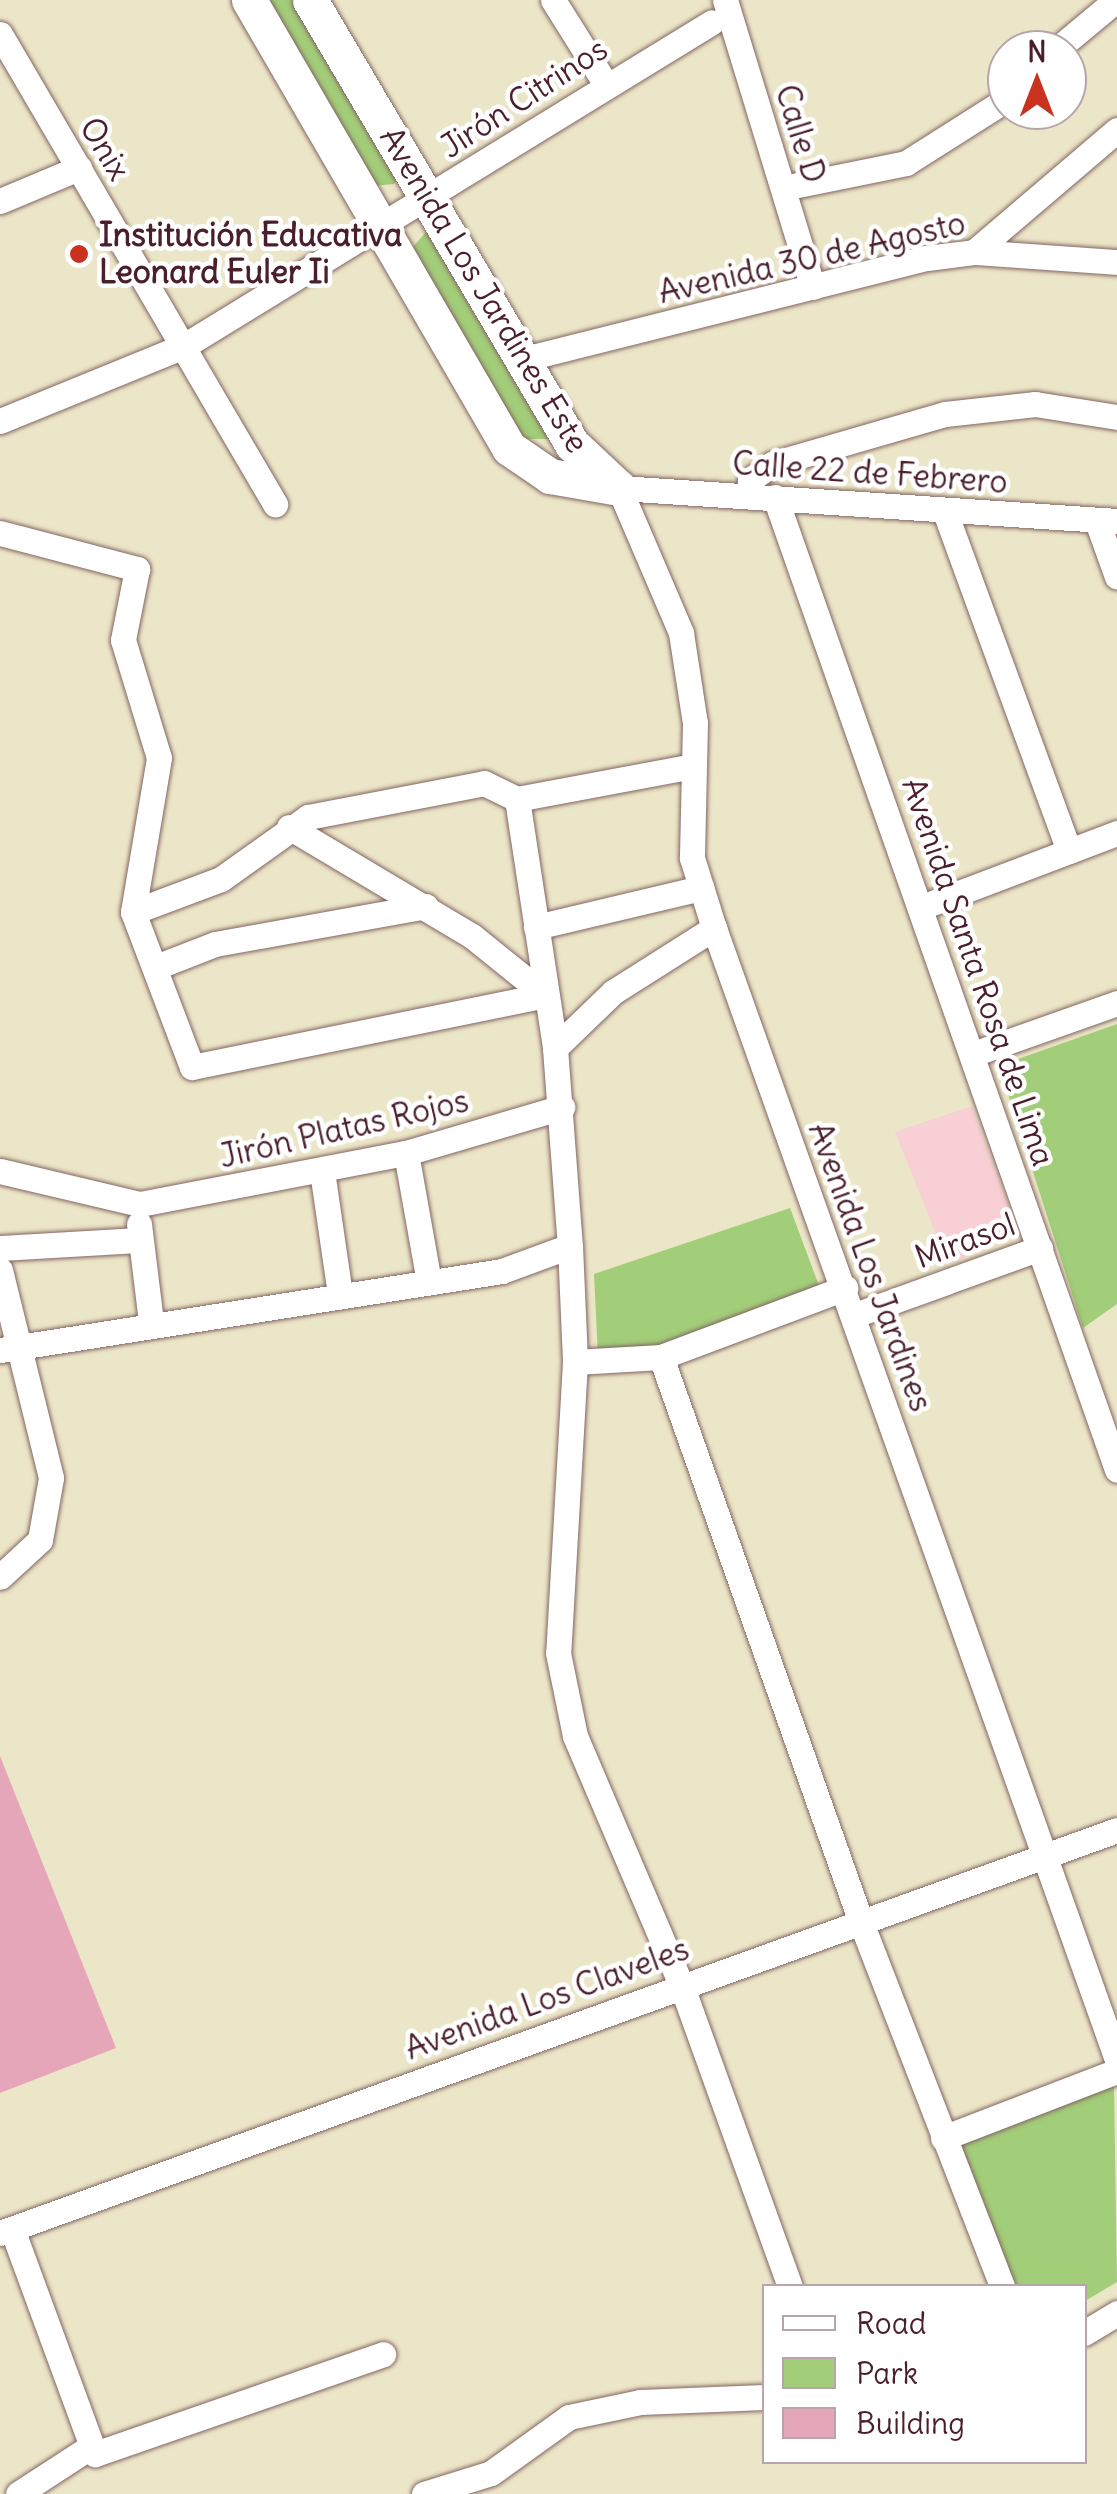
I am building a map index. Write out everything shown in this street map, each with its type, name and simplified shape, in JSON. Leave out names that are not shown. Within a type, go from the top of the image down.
[{"type":"street","name":"Avenida Los Jardines Este","points":[[249,0],[510,448],[550,476],[618,488]]},
{"type":"street","name":"Avenida Los Jardines Este","points":[[310,0],[572,444],[618,488]]},
{"type":"street","points":[[553,0],[605,83]]},
{"type":"street","points":[[1080,30],[1116,0]]},
{"type":"street","name":"Jirón Citrinos","points":[[0,421],[184,346],[383,228],[718,11]]},
{"type":"street","name":"Calle D","points":[[718,11],[783,188],[813,287]]},
{"type":"street","name":"Onix","points":[[0,34],[275,504]]},
{"type":"street","points":[[783,188],[906,163],[987,112]]},
{"type":"street","points":[[974,252],[1117,130]]},
{"type":"street","points":[[0,200],[79,168]]},
{"type":"street","name":"Avenida 30 de Agosto","points":[[524,359],[813,287],[974,252],[1117,262]]},
{"type":"street","points":[[748,496],[750,480],[772,464],[946,414],[1035,404],[1117,417]]},
{"type":"street","name":"Calle 22 de Febrero","points":[[618,488],[1107,521]]},
{"type":"street","name":"Avenida Los Jardines","points":[[618,488],[682,633],[692,766],[692,858],[701,888],[855,1315],[1042,1858],[1117,2060]]},
{"type":"street","name":"Avenida Santa Rosa de Lima","points":[[775,496],[1117,1467]]},
{"type":"street","points":[[944,512],[1069,851]]},
{"type":"street","points":[[1107,521],[1117,577]]},
{"type":"street","points":[[0,533],[137,569],[123,640],[160,758],[133,912],[198,1072],[546,996]]},
{"type":"street","points":[[133,912],[221,878],[289,827],[484,784],[517,799],[692,766]]},
{"type":"street","points":[[517,799],[562,1107],[570,1246],[575,1362],[558,1654],[575,1736],[682,1984],[789,2284]]},
{"type":"street","points":[[289,827],[426,906],[546,996]]},
{"type":"street","points":[[922,907],[1117,833]]},
{"type":"street","points":[[536,927],[701,888]]},
{"type":"street","points":[[156,967],[215,944],[426,906]]},
{"type":"street","points":[[555,1048],[613,992],[714,928]]},
{"type":"street","points":[[973,1054],[1117,1003]]},
{"type":"street","name":"Jirón Platas Rojos","points":[[140,1204],[406,1153],[562,1107]]},
{"type":"street","points":[[406,1153],[430,1282]]},
{"type":"street","points":[[0,1171],[140,1204],[139,1240],[151,1322]]},
{"type":"street","points":[[322,1171],[340,1295]]},
{"type":"street","points":[[0,1248],[139,1240]]},
{"type":"street","points":[[9,1346],[502,1271],[570,1246]]},
{"type":"street","name":"Mirasol","points":[[855,1315],[1040,1248]]},
{"type":"street","points":[[0,1270],[9,1346],[50,1510],[40,1540],[0,1577]]},
{"type":"street","points":[[575,1362],[661,1357],[845,1288]]},
{"type":"street","points":[[661,1357],[862,1924],[1001,2284]]},
{"type":"street","name":"Avenida Los Claveles","points":[[6,2231],[1117,1830]]},
{"type":"street","points":[[943,2138],[1117,2071]]},
{"type":"street","points":[[6,2231],[87,2449]]},
{"type":"street","points":[[1087,2331],[1117,2313]]},
{"type":"street","points":[[18,2494],[87,2449],[160,2436],[383,2354]]},
{"type":"street","points":[[424,2494],[490,2474],[569,2417],[640,2402],[762,2397]]},
{"type":"shaded area","points":[[972,1106],[1019,1234],[948,1264],[895,1132]]},
{"type":"green space","points":[[261,0],[299,0],[402,174],[394,184],[373,186]]},
{"type":"green space","points":[[427,231],[550,429],[547,439],[519,439],[411,249]]},
{"type":"green space","points":[[1117,1024],[1117,1304],[1083,1328],[1002,1075],[1004,1064]]},
{"type":"green space","points":[[790,1208],[821,1291],[657,1351],[598,1357],[594,1274]]},
{"type":"green space","points":[[1114,2086],[1117,2282],[1087,2300],[1087,2284],[1008,2284],[957,2144]]},
{"type":"building","points":[[0,1756],[116,2048],[0,2093]]},
{"type":"place","name":"Institución Educativa Leonard Euler Ii","points":[[79,254]]}]
